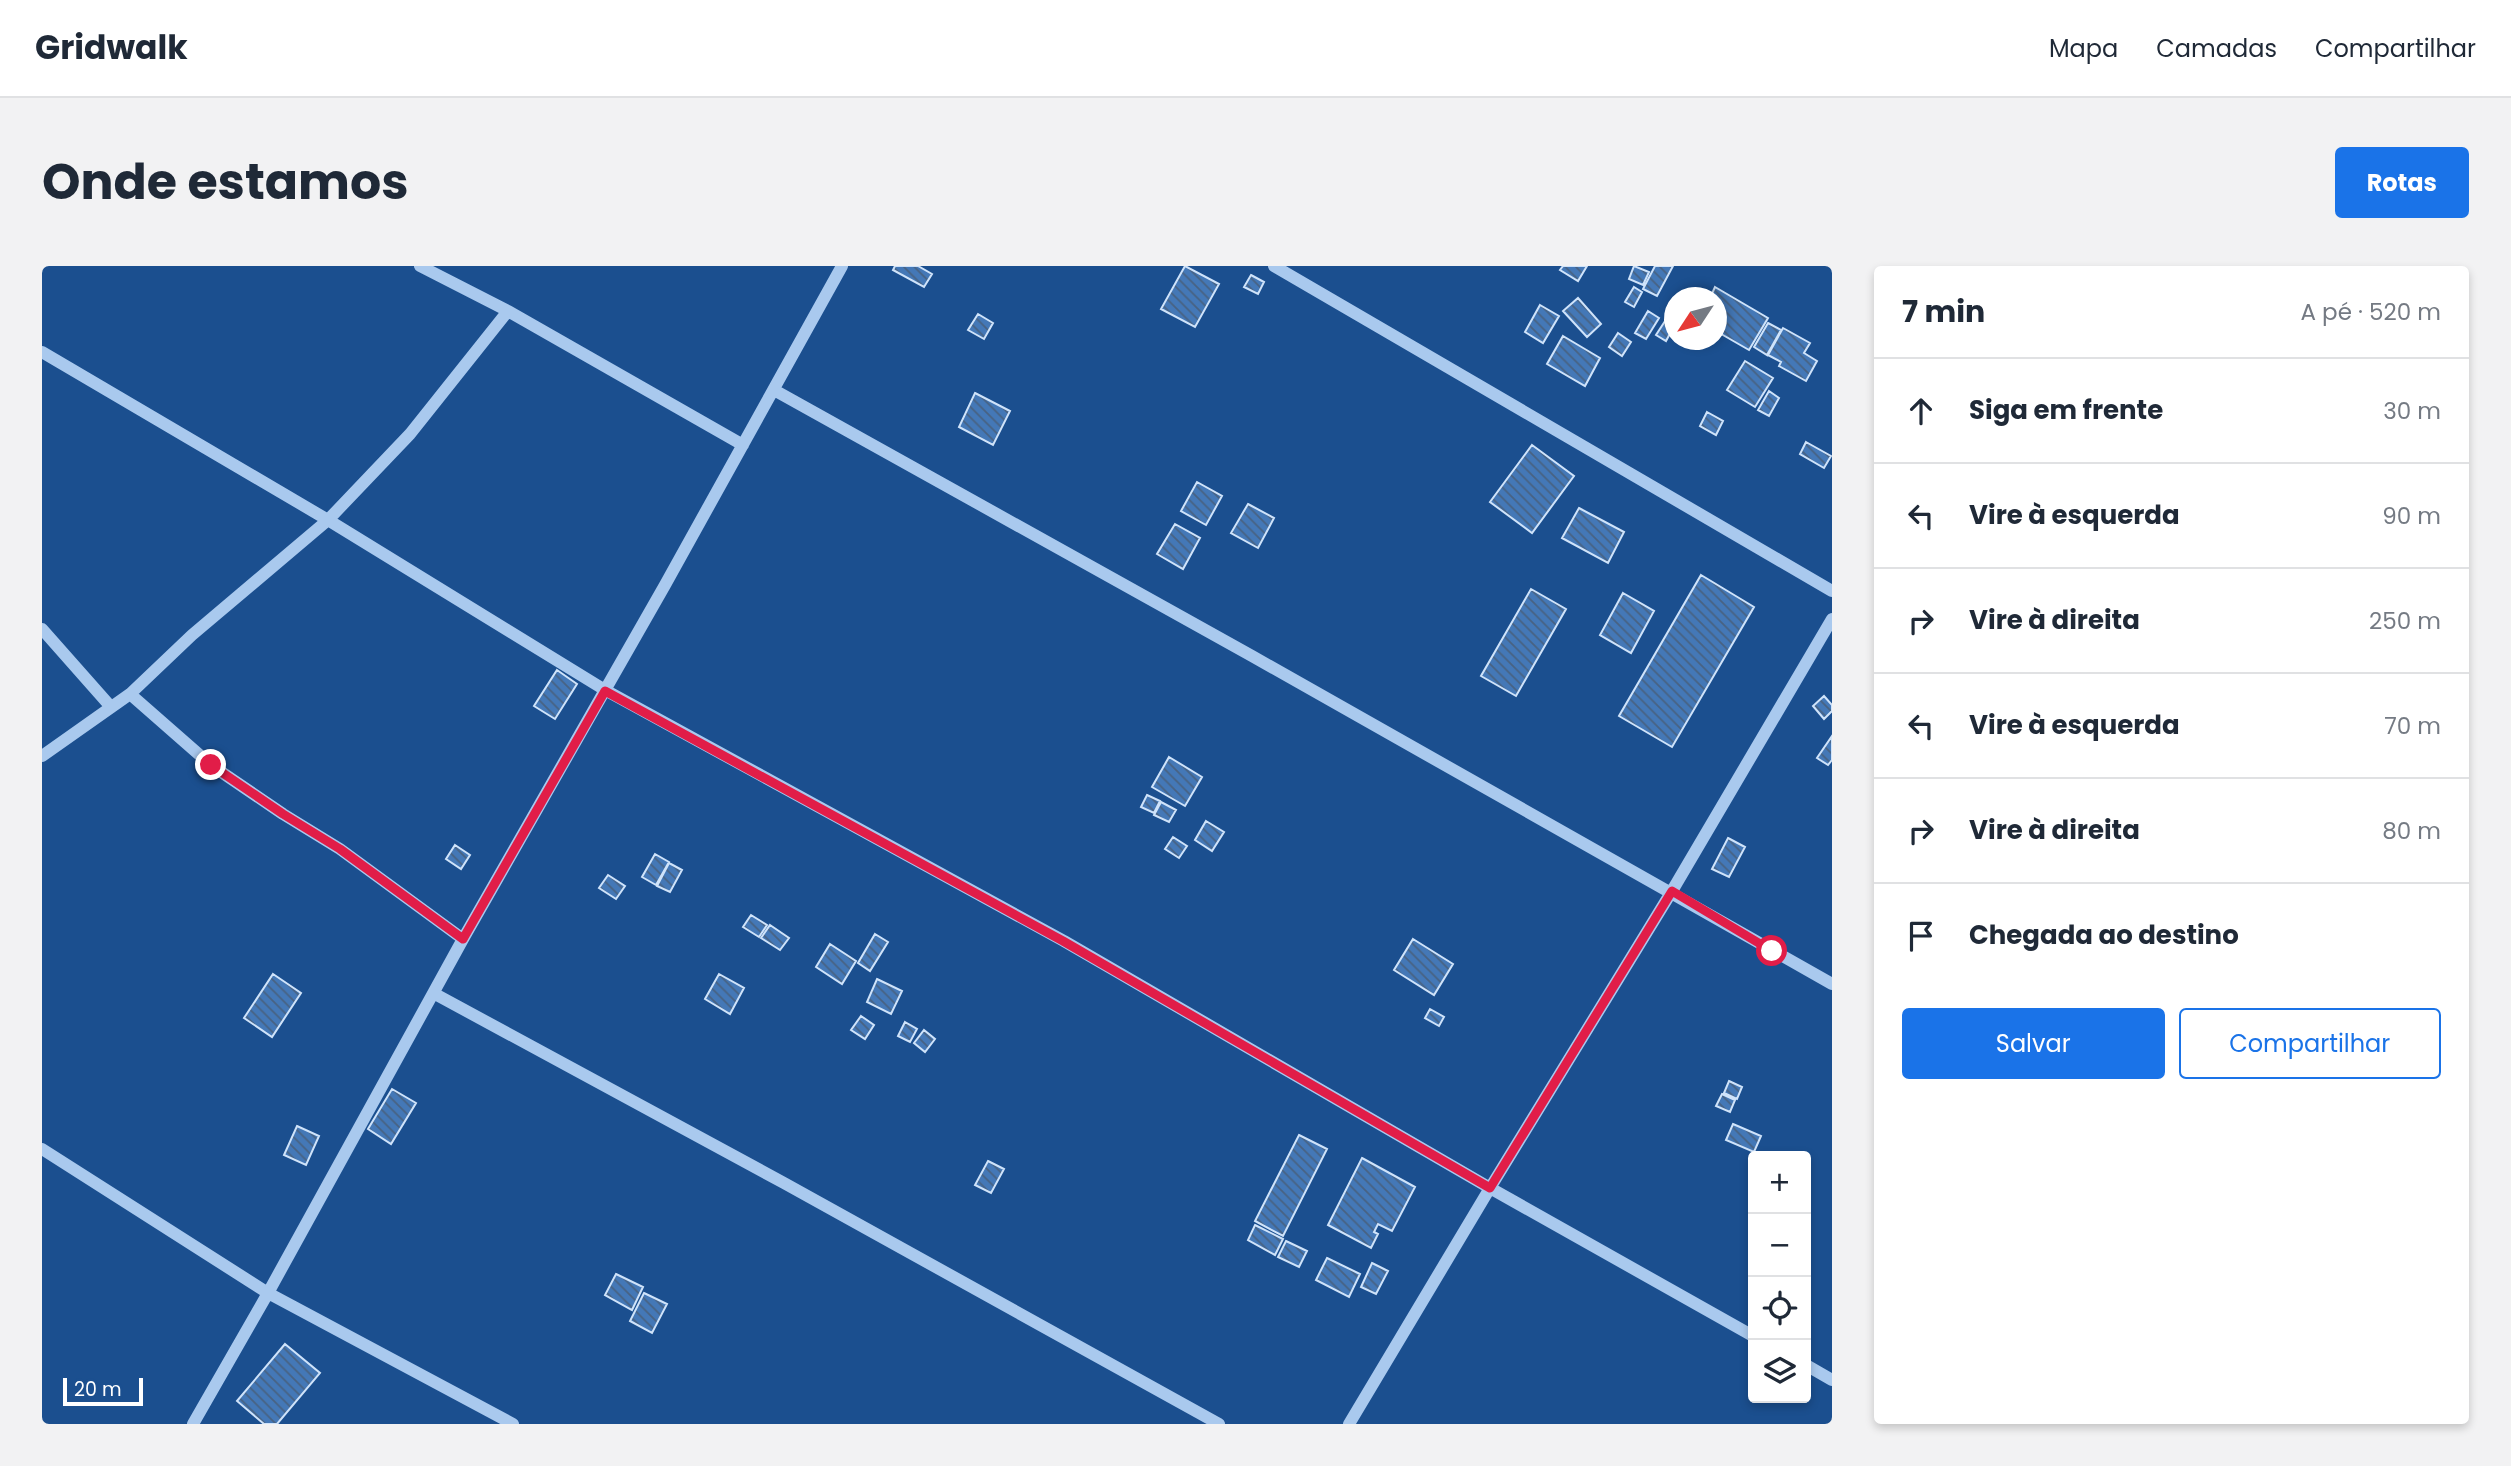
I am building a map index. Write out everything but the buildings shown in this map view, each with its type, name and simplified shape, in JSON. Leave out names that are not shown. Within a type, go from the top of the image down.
[{"type":"street","points":[[420,266],[508,311],[743,445]]},
{"type":"street","points":[[193,1424],[435,994],[463,939],[775,390],[842,266]]},
{"type":"street","points":[[1274,266],[1832,592]]},
{"type":"street","points":[[42,756],[130,694],[192,635],[328,520],[410,433],[508,311]]},
{"type":"street","points":[[42,352],[328,520],[605,691],[1063,941],[1490,1188],[1748,1333]]},
{"type":"street","points":[[775,390],[1672,891],[1832,984]]},
{"type":"street","points":[[1349,1424],[1672,891],[1832,619]]},
{"type":"street","points":[[42,629],[111,707]]},
{"type":"street","points":[[130,694],[211,765],[340,849],[463,939]]},
{"type":"street","points":[[435,994],[1220,1424]]},
{"type":"street","points":[[42,1149],[268,1293],[513,1424]]},
{"type":"street","points":[[1811,1368],[1832,1380]]},
{"type":"route","points":[[211,765],[340,849],[463,939],[605,691],[1063,941],[1490,1188],[1672,891],[1772,951]]}]
